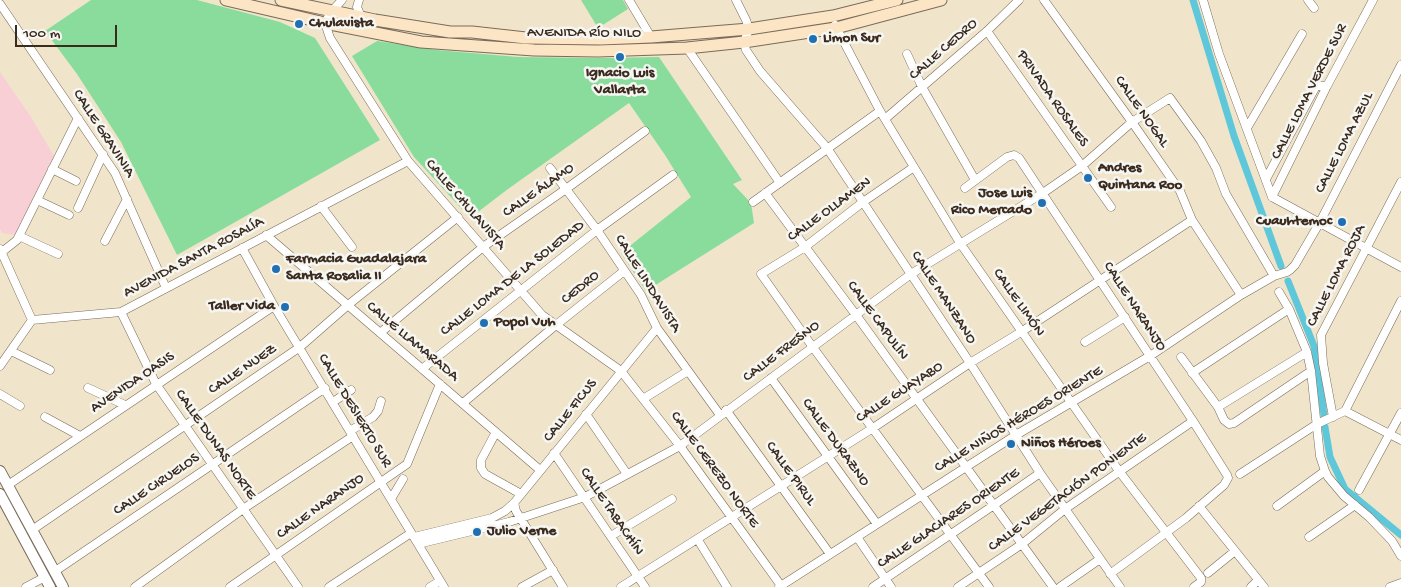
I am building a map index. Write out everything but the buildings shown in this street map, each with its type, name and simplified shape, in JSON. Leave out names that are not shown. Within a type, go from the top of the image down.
[{"type":"main road","name":"AVENIDA RÍO NILO","points":[[226,0],[325,23],[421,42],[526,44],[748,29],[833,16],[896,0]]},
{"type":"main road","name":"AVENIDA RÍO NILO","points":[[281,0],[362,18],[450,32],[472,32],[526,44],[598,52],[687,48],[744,42],[836,28],[910,4],[941,0]]},
{"type":"street","points":[[325,23],[331,12],[342,0]]},
{"type":"street","points":[[630,0],[651,37]]},
{"type":"street","points":[[736,0],[746,20],[748,29],[744,42]]},
{"type":"street","name":"CALLE CEDRO","points":[[753,202],[827,148],[883,115],[922,87],[987,31],[1019,0]]},
{"type":"street","name":"CALLE NOGAL","points":[[1044,0],[1180,192],[1192,220],[1241,295]]},
{"type":"street","points":[[1203,0],[1220,54],[1272,197],[1401,266]]},
{"type":"street","points":[[1308,0],[1314,8]]},
{"type":"street","name":"CALLE LOMA VERDE SUR","points":[[1272,197],[1326,86],[1373,0]]},
{"type":"street","points":[[357,1],[358,10],[367,31]]},
{"type":"street","name":"CALLE GRAVINIA","points":[[0,4],[115,172],[166,288]]},
{"type":"street","name":"CALLE LIMÓN","points":[[833,16],[836,28],[883,115],[960,243],[1119,471],[1201,578],[1200,582],[1194,586]]},
{"type":"street","name":"CALLE CHULAVISTA","points":[[325,23],[330,38],[408,160],[542,315],[621,371]]},
{"type":"street","name":"PRIVADA ROSALES","points":[[987,31],[1111,207]]},
{"type":"street","points":[[1246,128],[1302,34]]},
{"type":"street","name":"CALLE MANZANO","points":[[744,42],[746,50],[760,71],[827,148],[970,363],[1040,473],[1120,587]]},
{"type":"street","points":[[687,48],[780,183]]},
{"type":"street","points":[[907,54],[922,87],[974,180],[966,188]]},
{"type":"street","name":"CALLE LOMA AZUL","points":[[1274,276],[1286,272],[1295,265],[1320,222],[1401,65]]},
{"type":"street","points":[[1266,179],[1316,86],[1326,86]]},
{"type":"street","name":"CALLE FRESNO","points":[[414,538],[521,519],[585,497],[680,446],[723,412],[911,274],[1043,193],[1082,166],[1132,122],[1170,98],[1201,141],[1216,168],[1226,194],[1274,276]]},
{"type":"street","points":[[0,366],[32,320],[1,250],[13,244],[19,236],[78,118]]},
{"type":"street","name":"CALLE ÁLAMO","points":[[380,333],[483,247],[645,131]]},
{"type":"street","points":[[78,208],[103,154]]},
{"type":"street","name":"CALLE NARANJO","points":[[974,180],[1007,157],[1014,155],[1019,158],[1226,472],[1228,478],[1224,485],[1199,506]]},
{"type":"street","name":"AVENIDA SANTA ROSALÍA","points":[[32,320],[121,312],[408,160]]},
{"type":"street","name":"CALLE OLLAMEN","points":[[812,346],[761,274],[805,247],[863,202],[914,167]]},
{"type":"street","name":"CALLE LINDAVISTA","points":[[550,168],[597,230],[641,295],[656,328],[688,371],[723,412]]},
{"type":"street","points":[[52,170],[76,181]]},
{"type":"street","name":"CALLE LOMA DE LA SOLEDAD","points":[[422,369],[597,230],[673,175]]},
{"type":"street","name":"CALLE LOMA ROJA","points":[[1333,417],[1320,335],[1401,182]]},
{"type":"street","name":"CALLE CAPULÍN","points":[[765,193],[1053,587]]},
{"type":"street","points":[[105,242],[127,199]]},
{"type":"street","points":[[37,200],[69,215]]},
{"type":"street","points":[[321,206],[352,246]]},
{"type":"street","name":"CALLE NUEZ","points":[[32,530],[300,347],[348,305],[458,217]]},
{"type":"street","name":"CALLE GUAYABO","points":[[621,587],[873,428],[1192,220]]},
{"type":"street","name":"CALLE LLAMARADA","points":[[266,235],[540,470]]},
{"type":"street","points":[[19,236],[58,254]]},
{"type":"street","name":"CALLE DESIERTO SUR","points":[[242,248],[274,306],[442,584]]},
{"type":"street","name":"CEDRO","points":[[463,403],[624,271]]},
{"type":"street","name":"CALLE NIÑOS HÉROES ORIENTE","points":[[781,586],[1016,435],[1150,356],[1241,295],[1274,276]]},
{"type":"street","points":[[1280,292],[1307,352],[1318,424],[1320,456],[1325,471],[1337,488],[1392,541],[1401,556]]},
{"type":"street","points":[[1240,474],[1318,424],[1345,411],[1401,302]]},
{"type":"street","name":"AVENIDA OASIS","points":[[8,485],[274,306]]},
{"type":"street","points":[[1192,373],[1288,309]]},
{"type":"street","name":"CALLE DUNAS NORTE","points":[[121,312],[156,384],[298,587]]},
{"type":"street","points":[[1085,342],[1125,317]]},
{"type":"street","name":"CALLE FICUS","points":[[414,538],[492,518],[505,511],[514,503],[656,328]]},
{"type":"street","points":[[812,346],[988,587]]},
{"type":"street","points":[[11,351],[50,370]]},
{"type":"street","points":[[1218,407],[1307,352]]},
{"type":"street","points":[[1181,357],[1218,407],[1224,420],[1229,424],[1234,423],[1311,371]]},
{"type":"street","name":"CALLE CEREZO NORTE","points":[[621,371],[680,446],[781,586]]},
{"type":"street","points":[[643,399],[688,371]]},
{"type":"street","name":"CALLE DURAZNO","points":[[771,378],[877,524]]},
{"type":"street","name":"CALLE NARANJO","points":[[230,587],[407,464],[440,384]]},
{"type":"street","points":[[88,388],[125,405]]},
{"type":"street","name":"CALLE CIRUELOS","points":[[54,572],[324,388]]},
{"type":"street","points":[[332,402],[351,390]]},
{"type":"street","points":[[0,394],[20,406]]},
{"type":"street","points":[[135,587],[243,509],[352,434],[373,417],[378,411],[381,400]]},
{"type":"street","points":[[1345,411],[1401,440]]},
{"type":"street","name":"CALLE PIRUL","points":[[723,412],[781,486],[830,554]]},
{"type":"street","points":[[1359,490],[1401,413]]},
{"type":"street","points":[[586,414],[627,474]]},
{"type":"street","points":[[45,417],[80,436]]},
{"type":"street","name":"CALLE VEGETACIÓN PONIENTE","points":[[958,587],[1022,544],[1065,509],[1193,421]]},
{"type":"street","points":[[496,432],[481,460],[481,468],[486,474],[521,494]]},
{"type":"street","name":"CALLE TABACHÍN","points":[[554,453],[645,587]]},
{"type":"street","points":[[0,471],[63,587]]},
{"type":"street","points":[[1278,506],[1325,471]]},
{"type":"street","name":"CALLE GLACIARES ORIENTE","points":[[873,587],[1040,473]]},
{"type":"street","points":[[391,499],[403,479]]},
{"type":"street","points":[[0,494],[47,584],[26,587]]},
{"type":"street","points":[[611,536],[672,499]]},
{"type":"street","points":[[514,503],[516,511],[563,587]]},
{"type":"street","points":[[1309,537],[1355,505]]},
{"type":"street","points":[[1110,574],[1186,518],[1199,506],[1261,584],[1250,587]]},
{"type":"street","points":[[1186,518],[1205,514]]},
{"type":"street","points":[[858,537],[890,587]]},
{"type":"street","points":[[329,587],[414,538]]},
{"type":"street","points":[[698,540],[727,587]]},
{"type":"street","points":[[1208,573],[1235,551]]},
{"type":"street","points":[[1060,587],[1100,559]]},
{"type":"street","points":[[522,587],[553,570]]},
{"type":"street","points":[[1390,587],[1401,583]]},
{"type":"street","points":[[430,587],[442,584]]},
{"type":"shaded area","points":[[0,72],[31,117],[54,156],[15,235],[2,233],[0,229]]},
{"type":"green space","points":[[91,0],[197,0],[280,22],[315,38],[380,140],[177,255],[121,142],[77,74],[45,31]]},
{"type":"green space","points":[[581,0],[623,0],[628,9],[598,28]]},
{"type":"green space","points":[[377,41],[437,50],[518,57],[659,57],[742,180],[733,184],[751,203],[754,223],[646,291],[621,253],[691,197],[629,103],[470,218],[414,157],[352,56]]},
{"type":"waterway","points":[[1193,0],[1234,136],[1281,266]]},
{"type":"waterway","points":[[1288,281],[1314,346],[1324,415]]},
{"type":"waterway","points":[[1325,427],[1330,457],[1345,489],[1401,535]]},
{"type":"place","name":"Chulavista","points":[[299,24]]},
{"type":"place","name":"Limon Sur","points":[[813,39]]},
{"type":"place","name":"Ignacio Luis Vallarta","points":[[620,57]]},
{"type":"place","name":"Andres Quintana Roo","points":[[1088,178]]},
{"type":"place","name":"Jose Luis Rico Mercado","points":[[1042,203]]},
{"type":"place","name":"Cuauhtemoc","points":[[1342,222]]},
{"type":"place","name":"Farmacia Guadalajara Santa Rosalia II","points":[[276,269]]},
{"type":"place","name":"Taller Vida","points":[[285,307]]},
{"type":"place","name":"Popol Vuh","points":[[484,323]]},
{"type":"place","name":"Niños Héroes","points":[[1011,444]]},
{"type":"place","name":"Julio Verne","points":[[477,532]]}]
